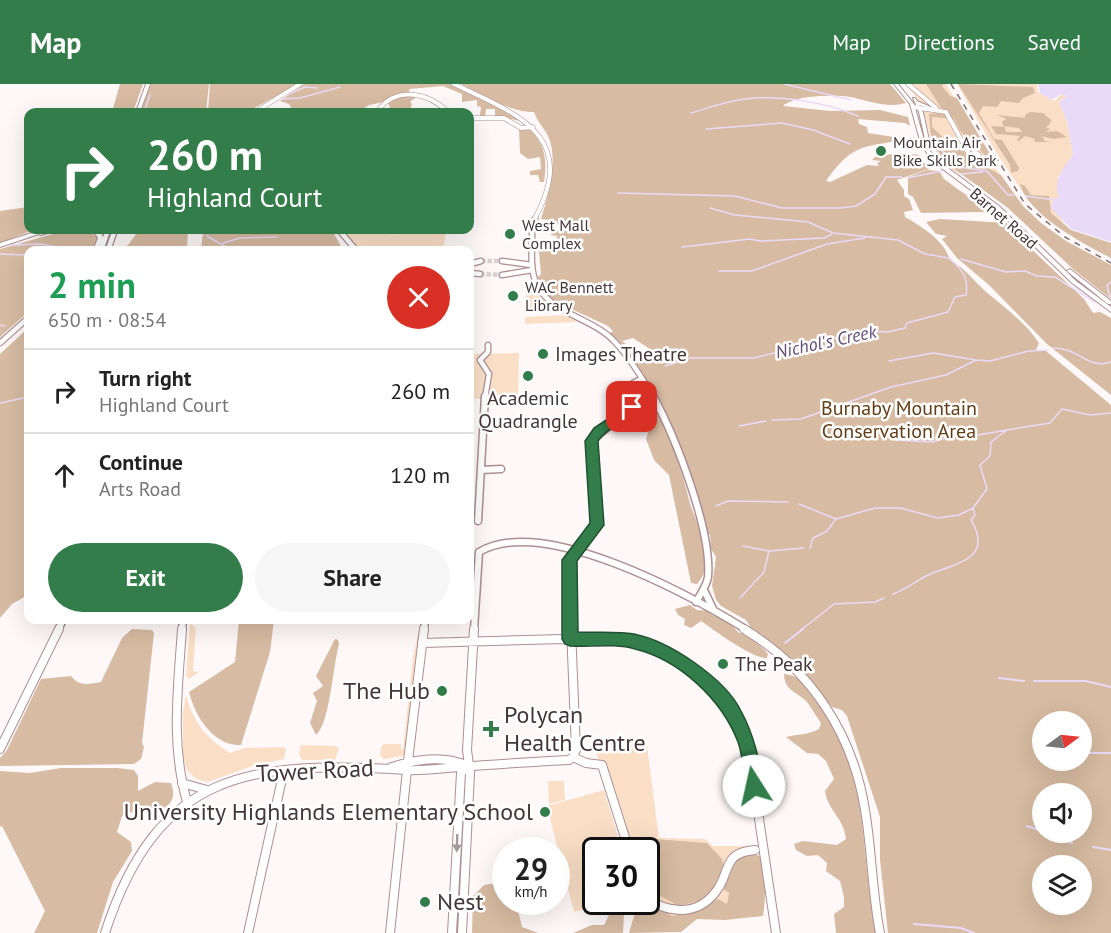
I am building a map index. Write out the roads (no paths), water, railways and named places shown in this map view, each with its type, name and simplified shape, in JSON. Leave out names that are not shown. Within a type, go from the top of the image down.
[{"type":"main road","points":[[139,108],[148,84]]},
{"type":"main road","name":"Barnet Road","points":[[896,84],[917,107],[923,144],[934,160],[997,207],[1074,282],[1111,310]]},
{"type":"main road","name":"Barnet Road","points":[[901,84],[917,107],[928,144],[938,160],[1000,204],[1074,276],[1111,304]]},
{"type":"main road","points":[[917,107],[934,108]]},
{"type":"main road","points":[[917,107],[934,108]]},
{"type":"main road","points":[[26,234],[0,245],[40,234]]},
{"type":"main road","points":[[17,240],[34,234]]},
{"type":"street","points":[[262,108],[300,84]]},
{"type":"street","points":[[454,84],[511,111],[533,127],[544,140],[549,159],[545,201],[532,225],[532,267],[537,287],[546,297],[609,336],[641,379],[672,431],[708,547],[710,566],[704,590],[696,602]]},
{"type":"street","points":[[909,84],[934,108],[948,113],[969,155],[979,155],[964,142]]},
{"type":"street","points":[[380,108],[396,97],[412,95],[432,99],[443,108]]},
{"type":"street","points":[[266,106],[272,108],[280,97]]},
{"type":"street","points":[[474,118],[504,118],[521,128],[533,127]]},
{"type":"street","points":[[342,234],[353,246]]},
{"type":"street","points":[[474,263],[481,261]]},
{"type":"street","points":[[502,261],[532,267]]},
{"type":"street","points":[[502,275],[532,267]]},
{"type":"street","points":[[474,273],[480,274]]},
{"type":"street","points":[[0,342],[24,321]]},
{"type":"street","points":[[478,520],[485,391],[489,374],[480,363],[488,352],[488,345]]},
{"type":"street","points":[[625,837],[602,765],[586,763],[573,757],[576,750],[568,566],[571,555],[597,525],[591,441],[598,431],[628,412],[635,400],[633,383],[641,379]]},
{"type":"street","points":[[481,470],[501,469]]},
{"type":"street","points":[[462,933],[470,773],[467,765],[479,552],[489,546],[553,544],[577,548],[714,610],[756,634],[790,662],[816,691],[837,722],[852,756],[862,791],[880,933]]},
{"type":"street","points":[[704,590],[714,610]]},
{"type":"street","points":[[0,749],[61,624]]},
{"type":"street","points":[[183,624],[175,741],[188,805]]},
{"type":"street","points":[[390,933],[424,624]]},
{"type":"street","points":[[422,643],[570,639],[633,641],[660,650],[693,671],[729,705],[748,745],[776,933]]},
{"type":"street","name":"Tower Road","points":[[105,933],[122,882],[138,855],[169,820],[207,790],[250,773],[569,760],[573,757]]},
{"type":"street","points":[[452,933],[461,773],[467,765]]},
{"type":"street","points":[[248,933],[284,770]]},
{"type":"street","points":[[182,783],[207,790]]},
{"type":"street","points":[[660,906],[671,912],[693,910],[703,905],[720,887],[733,858],[738,854],[755,850]]},
{"type":"waterway","points":[[784,84],[851,100]]},
{"type":"waterway","points":[[289,94],[305,87],[317,88]]},
{"type":"waterway","points":[[282,99],[300,98],[340,87]]},
{"type":"waterway","points":[[145,108],[150,95]]},
{"type":"waterway","points":[[691,113],[738,100],[773,98],[817,103],[858,116]]},
{"type":"waterway","points":[[706,129],[782,123],[813,130],[850,144]]},
{"type":"waterway","points":[[931,140],[959,167],[987,171],[1008,195],[1014,195]]},
{"type":"waterway","points":[[907,178],[942,171]]},
{"type":"waterway","points":[[961,174],[983,172]]},
{"type":"waterway","points":[[618,193],[735,196],[782,208],[841,208],[856,206],[875,194],[886,177],[902,177]]},
{"type":"waterway","points":[[1026,196],[1055,200]]},
{"type":"waterway","points":[[710,208],[735,215],[808,222],[833,233],[898,240],[925,254],[949,258]]},
{"type":"waterway","points":[[682,247],[750,239],[760,241],[824,238],[832,234]]},
{"type":"waterway","points":[[207,236],[224,246]]},
{"type":"waterway","points":[[223,243],[240,238],[277,237]]},
{"type":"waterway","points":[[719,271],[752,271],[827,244],[865,238]]},
{"type":"waterway","points":[[12,245],[52,246]]},
{"type":"waterway","points":[[0,254],[24,255]]},
{"type":"waterway","name":"Nichol's Creek","points":[[665,366],[690,358],[754,358],[864,331],[888,332],[905,328],[907,323],[948,312],[955,297],[966,295],[967,289],[964,274],[949,258]]},
{"type":"waterway","name":"Nichol's Creek","points":[[961,259],[1006,272],[1025,271],[1037,276],[1055,277],[1095,302]]},
{"type":"waterway","name":"Nichol's Creek","points":[[1110,298],[1107,285],[1111,282]]},
{"type":"waterway","points":[[0,325],[5,326]]},
{"type":"waterway","points":[[1052,348],[1069,351],[1095,363],[1111,362]]},
{"type":"waterway","points":[[976,360],[990,361],[1029,351],[1048,350]]},
{"type":"waterway","points":[[889,361],[933,353],[976,360]]},
{"type":"waterway","points":[[772,420],[801,419],[891,387],[946,375],[976,360]]},
{"type":"waterway","points":[[0,403],[24,398]]},
{"type":"waterway","points":[[1007,430],[1050,423],[1062,409],[1090,415],[1111,413]]},
{"type":"waterway","points":[[739,426],[766,421]]},
{"type":"waterway","points":[[895,440],[932,442],[959,434],[978,435],[1007,430]]},
{"type":"waterway","points":[[973,508],[987,489],[980,465],[990,456],[991,442],[1007,430]]},
{"type":"waterway","points":[[716,506],[728,501],[788,502]]},
{"type":"waterway","points":[[799,504],[836,519]]},
{"type":"waterway","points":[[836,519],[875,508],[900,508],[938,518],[959,515],[973,508]]},
{"type":"waterway","points":[[893,594],[926,576],[967,559],[974,553],[978,544],[977,534],[971,520],[975,515],[973,508]]},
{"type":"waterway","points":[[810,548],[813,538],[827,531],[836,519]]},
{"type":"waterway","points":[[743,546],[769,551]]},
{"type":"waterway","points":[[769,551],[804,548]]},
{"type":"waterway","points":[[740,598],[764,572],[769,551]]},
{"type":"waterway","points":[[801,630],[834,604],[875,602],[884,598]]},
{"type":"waterway","points":[[785,643],[803,629]]},
{"type":"waterway","points":[[999,678],[1024,681]]},
{"type":"waterway","points":[[1034,681],[1086,681],[1111,687]]},
{"type":"waterway","points":[[1092,753],[1111,753]]},
{"type":"waterway","points":[[1027,826],[1032,828]]},
{"type":"waterway","points":[[1093,847],[1111,850]]},
{"type":"waterway","points":[[914,924],[961,928],[974,933]]},
{"type":"tunnel","points":[[481,261],[502,261]]},
{"type":"tunnel","points":[[480,274],[502,275]]},
{"type":"railway","points":[[951,84],[1025,204],[1065,237],[1111,263]]},
{"type":"place","name":"Mountain Air Bike Skills Park","points":[[881,151]]},
{"type":"place","name":"West Mall Complex","points":[[510,234]]},
{"type":"place","name":"WAC Bennett Library","points":[[513,296]]},
{"type":"place","name":"Images Theatre","points":[[543,354]]},
{"type":"place","name":"Academic Quadrangle","points":[[528,376]]},
{"type":"place","name":"The Peak","points":[[723,664]]},
{"type":"place","name":"The Hub","points":[[442,691]]},
{"type":"place","name":"Polycan Health Centre","points":[[491,729]]},
{"type":"place","name":"University Highlands Elementary School","points":[[545,812]]},
{"type":"place","name":"Nest","points":[[425,902]]},
{"type":"park label","name":"Burnaby Mountain Conservation Area","points":[[899,420]]}]
